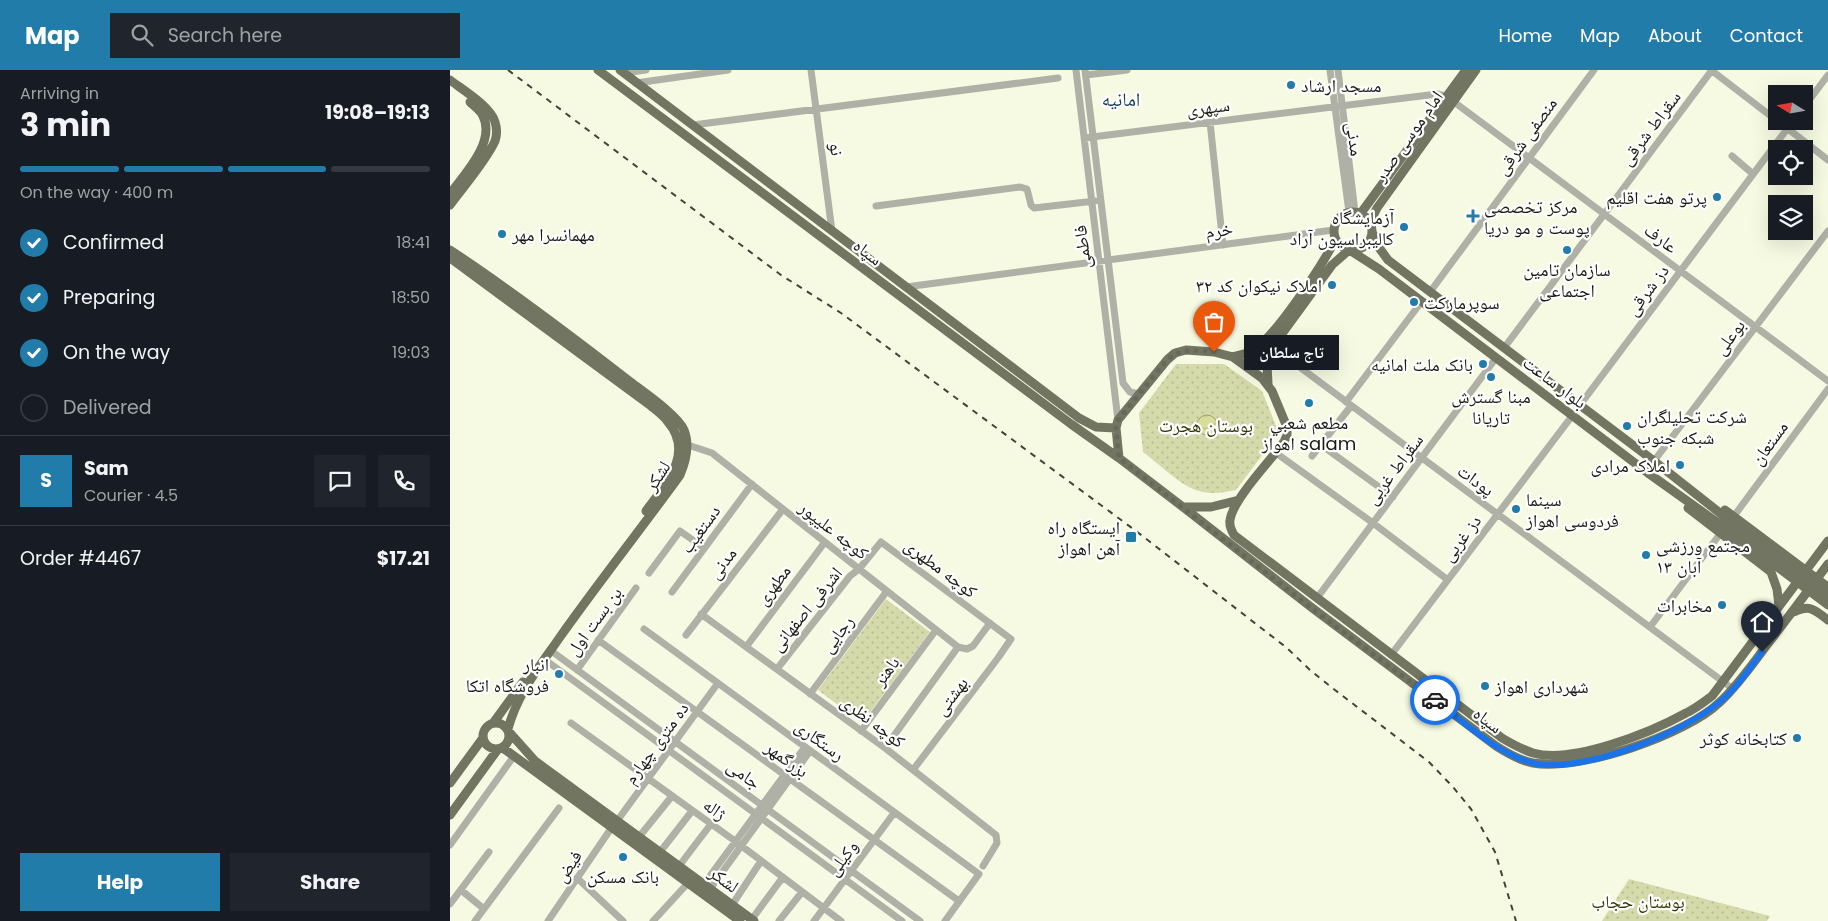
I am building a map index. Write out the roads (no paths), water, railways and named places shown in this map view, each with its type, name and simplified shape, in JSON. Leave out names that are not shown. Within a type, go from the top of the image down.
[{"type":"main road","name":"سپاه","points":[[598,70],[1119,458]]},
{"type":"main road","name":"امام موسی صدر","points":[[1370,222],[1377,208],[1450,99],[1466,70]]},
{"type":"main road","name":"امام موسی صدر","points":[[1355,212],[1476,70]]},
{"type":"main road","name":"سپاه","points":[[622,72],[1088,424],[1096,427],[1117,424]]},
{"type":"main road","points":[[450,80],[488,110],[495,121],[497,130],[495,140],[490,148],[450,205]]},
{"type":"main road","points":[[450,87],[469,101],[483,116],[487,131],[482,150],[450,194]]},
{"type":"main road","points":[[1355,212],[1370,222],[1372,232],[1368,244],[1358,250],[1342,247],[1335,240],[1333,230],[1338,218],[1355,212]]},
{"type":"main road","name":"بلوار ساعت","points":[[1372,232],[1388,260],[1654,461],[1742,535]]},
{"type":"main road","points":[[1233,357],[1252,351],[1271,334],[1326,259],[1335,240]]},
{"type":"main road","points":[[450,250],[486,274],[648,396],[675,419],[684,430],[688,445]]},
{"type":"main road","points":[[1268,384],[1233,357],[1186,350],[1175,353],[1139,394],[1117,424],[1119,458],[1183,507],[1211,507],[1239,500],[1276,453],[1287,435],[1286,427],[1268,384],[1267,364],[1274,348],[1278,339],[1332,265],[1350,250]]},
{"type":"main road","name":"بلوار ساعت","points":[[1350,250],[1379,268],[1648,474],[1742,535]]},
{"type":"main road","name":"لشکر","points":[[450,258],[651,406],[669,423],[679,442],[679,459],[669,480],[494,722]]},
{"type":"main road","name":"لشکر","points":[[688,445],[685,462],[680,474],[550,650],[523,691],[509,731],[535,761],[737,920]]},
{"type":"main road","points":[[1654,461],[1734,516],[1828,587]]},
{"type":"main road","points":[[1648,474],[1720,534],[1771,572],[1779,606]]},
{"type":"main road","name":"سپاه","points":[[1239,500],[1230,518],[1230,527],[1234,535],[1509,742],[1534,753],[1556,755],[1580,752],[1656,728],[1688,713],[1712,696],[1828,542]]},
{"type":"main road","name":"سپاه","points":[[1183,507],[1310,607],[1496,746],[1512,756],[1532,763],[1556,765],[1581,762],[1637,746],[1693,722],[1719,703],[1732,689],[1828,564]]},
{"type":"main road","points":[[1742,535],[1828,595]]},
{"type":"main road","points":[[1742,535],[1828,605]]},
{"type":"main road","points":[[1752,558],[1767,561],[1777,570],[1785,568],[1785,560],[1773,550],[1765,539]]},
{"type":"main road","points":[[1310,607],[1317,598]]},
{"type":"main road","points":[[1791,614],[1804,607],[1814,610],[1828,620]]},
{"type":"main road","points":[[450,783],[483,738],[484,730],[487,726],[494,722],[502,723],[509,731],[508,742],[500,748],[450,815]]},
{"type":"main road","points":[[483,738],[487,745],[500,748]]},
{"type":"main road","points":[[514,756],[514,750],[522,747]]},
{"type":"main road","name":"لشکر","points":[[500,748],[615,824],[639,837],[753,920]]},
{"type":"street","points":[[622,72],[646,70]]},
{"type":"street","points":[[636,83],[728,70]]},
{"type":"street","name":"نو","points":[[811,70],[832,231]]},
{"type":"street","name":"فاطمی","points":[[1076,70],[1117,424]]},
{"type":"street","points":[[1085,73],[1128,70]]},
{"type":"street","name":"مدنی","points":[[1330,70],[1339,106],[1355,212]]},
{"type":"street","name":"مدنی","points":[[1338,70],[1339,106]]},
{"type":"street","name":"منصفی شرقی","points":[[1430,292],[1594,70]]},
{"type":"street","points":[[1712,70],[1768,114]]},
{"type":"street","name":"سقراط شرقی","points":[[1504,348],[1712,70]]},
{"type":"street","name":"فاطمی","points":[[1085,73],[1123,383],[1130,392],[1139,394]]},
{"type":"street","points":[[1813,95],[1828,75]]},
{"type":"street","points":[[693,125],[1058,78]]},
{"type":"street","name":"سپهری","points":[[1084,138],[1437,94],[1450,99]]},
{"type":"street","name":"عارف","points":[[1450,99],[1828,381]]},
{"type":"street","points":[[1210,122],[1222,244]]},
{"type":"street","name":"دز شرقی","points":[[1580,405],[1786,130]]},
{"type":"street","points":[[1790,130],[1828,160]]},
{"type":"street","points":[[1732,156],[1754,174]]},
{"type":"street","points":[[876,206],[1020,187],[1027,189],[1031,206],[1034,208],[1101,200]]},
{"type":"street","name":"خرم","points":[[1099,261],[1333,230]]},
{"type":"street","name":"بوعلی","points":[[1654,461],[1828,230]]},
{"type":"street","points":[[906,287],[1099,261]]},
{"type":"street","points":[[1312,456],[1422,301]]},
{"type":"street","name":"پودات","points":[[1274,348],[1732,689]]},
{"type":"street","name":"سقراط غربی","points":[[1317,598],[1496,358]]},
{"type":"street","name":"مستعان","points":[[1734,516],[1828,388]]},
{"type":"street","name":"دز غربی","points":[[1391,655],[1572,416]]},
{"type":"street","name":"کوچه علیپور","points":[[688,445],[712,453],[958,647]]},
{"type":"street","points":[[1321,445],[1393,496]]},
{"type":"street","points":[[1276,453],[1448,580]]},
{"type":"street","name":"دستغیب","points":[[672,592],[752,484]]},
{"type":"street","name":"مدنی","points":[[686,634],[782,509]]},
{"type":"street","points":[[649,574],[680,531],[704,548]]},
{"type":"street","points":[[1650,627],[1720,534]]},
{"type":"street","name":"مطهری","points":[[746,647],[825,542]]},
{"type":"street","name":"کوچه مطهری","points":[[859,569],[881,542],[1011,639]]},
{"type":"street","name":"اشرفی اصفهانی","points":[[777,669],[850,576],[859,569]]},
{"type":"street","name":"بن بست اول","points":[[577,670],[636,588]]},
{"type":"street","name":"رجایی","points":[[810,694],[887,592]]},
{"type":"street","name":"کوچه نظری","points":[[701,614],[885,748],[996,835],[997,843],[983,866]]},
{"type":"street","points":[[958,647],[967,649],[973,646],[990,623]]},
{"type":"street","name":"رستگاری","points":[[644,629],[979,874],[959,901]]},
{"type":"street","name":"باهنر","points":[[861,731],[936,630]]},
{"type":"street","name":"بهشتی","points":[[913,770],[1011,639]]},
{"type":"street","name":"بزرگمهر","points":[[598,640],[959,901]]},
{"type":"street","name":"بهشتی","points":[[885,748],[958,647]]},
{"type":"street","name":"جامی","points":[[550,650],[920,921]]},
{"type":"street","points":[[544,659],[902,921]]},
{"type":"street","name":"ده متری چهارم","points":[[615,824],[718,683]]},
{"type":"street","name":"ژاله","points":[[570,723],[738,843],[841,921]]},
{"type":"street","points":[[707,887],[808,749]]},
{"type":"street","points":[[450,845],[514,756]]},
{"type":"street","points":[[639,837],[672,796]]},
{"type":"street","points":[[475,921],[559,808]]},
{"type":"street","points":[[660,852],[692,811]]},
{"type":"street","name":"وکیلی","points":[[814,921],[894,813]]},
{"type":"street","name":"فیض","points":[[548,921],[615,824]]},
{"type":"street","points":[[679,866],[711,824]]},
{"type":"street","points":[[450,904],[489,852]]},
{"type":"street","points":[[732,905],[761,861]]},
{"type":"street","points":[[578,878],[624,921]]},
{"type":"street","points":[[753,920],[783,878]]},
{"type":"street","points":[[653,921],[688,883]]},
{"type":"street","points":[[461,890],[484,909]]},
{"type":"street","points":[[780,921],[802,892]]},
{"type":"street","points":[[945,921],[959,901]]},
{"type":"water","points":[[1207,415],[1214,418],[1217,425],[1214,432],[1207,435],[1200,432],[1197,425],[1200,418]]},
{"type":"railway","points":[[508,70],[781,275],[841,313],[1136,531],[1287,648],[1335,690],[1429,762],[1471,809],[1495,852],[1516,921]]},
{"type":"place","name":"مسجد ارشاد","points":[[1291,85]]},
{"type":"place","name":"پرتو هفت اقلیم","points":[[1717,197]]},
{"type":"place","name":"مرکز تخصصی پوست و مو دریا","points":[[1473,216]]},
{"type":"place","name":"آزمایشگاه کالیبراسیون آراد","points":[[1404,227]]},
{"type":"place","name":"مهمانسرا مهر","points":[[502,234]]},
{"type":"place","name":"سازمان تامین اجتماعی","points":[[1567,250]]},
{"type":"place","name":"املاک نیکوان کد ۳۲","points":[[1332,285]]},
{"type":"place","name":"سوپرمارکت","points":[[1414,302]]},
{"type":"place","name":"تاج سلطان","points":[[1214,352]]},
{"type":"place","name":"بانک ملت امانیه","points":[[1483,364]]},
{"type":"place","name":"مبنا گسترش تاریانا","points":[[1491,377]]},
{"type":"place","name":"مطعم شعبي اهواز salam","points":[[1309,403]]},
{"type":"place","name":"شرکت تحلیلگران شبکه جنوب","points":[[1627,426]]},
{"type":"place","name":"املاک مرادی","points":[[1680,465]]},
{"type":"place","name":"سینما فردوسی اهواز","points":[[1516,509]]},
{"type":"place","name":"ایستگاه راه آهن اهواز","points":[[1131,537]]},
{"type":"place","name":"مجتمع ورزشی ۱۳ آبان","points":[[1646,555]]},
{"type":"place","name":"مخابرات","points":[[1722,605]]},
{"type":"place","name":"انبار فروشگاه اتکا","points":[[559,674]]},
{"type":"place","name":"شهرداری اهواز","points":[[1485,686]]},
{"type":"place","name":"کتابخانه کوثر","points":[[1797,738]]},
{"type":"place","name":"بانک مسکن","points":[[623,857]]},
{"type":"district","name":"امانیه","points":[[1121,99]]},
{"type":"park label","name":"بوستان هجرت","points":[[1206,425]]},
{"type":"park label","name":"بوستان حجاب","points":[[1638,901]]}]
